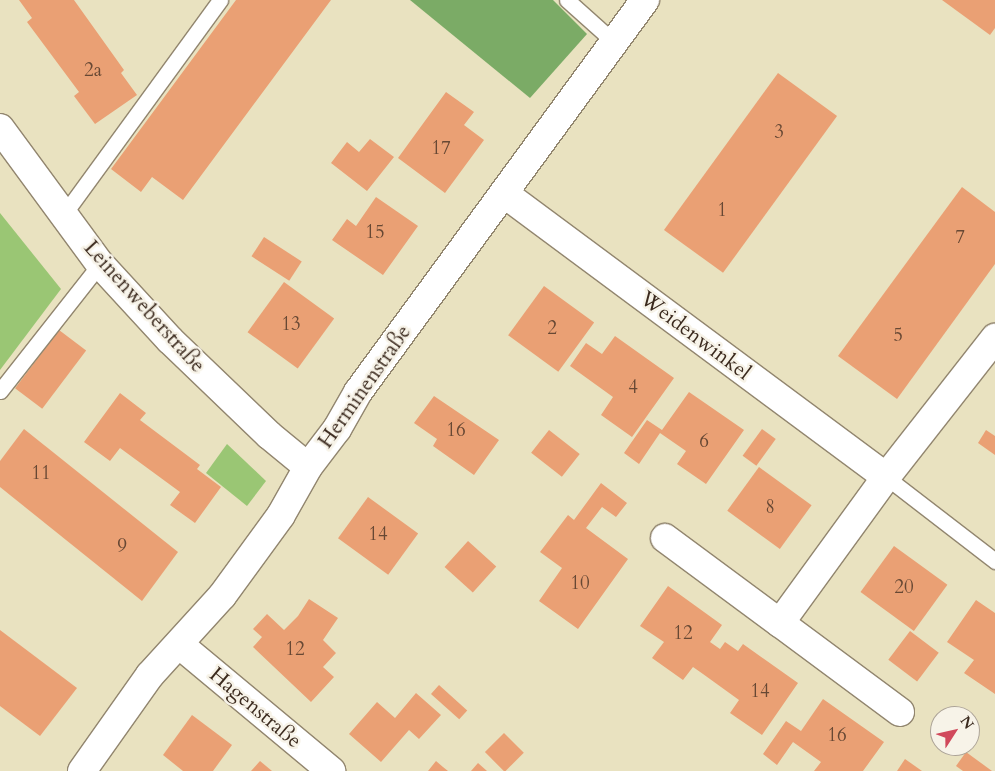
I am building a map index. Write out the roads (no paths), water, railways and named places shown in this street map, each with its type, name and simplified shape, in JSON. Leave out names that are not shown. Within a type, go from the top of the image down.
[{"type":"street","name":"Herminenstraße","points":[[82,771],[150,675],[180,645],[222,596],[281,515],[308,467],[337,429],[358,392],[505,194],[644,0]]},
{"type":"street","name":"Leinenweberstraße","points":[[0,128],[100,264],[178,347],[269,435],[308,467]]},
{"type":"street","name":"Weidenwinkel","points":[[505,194],[886,477]]},
{"type":"street","points":[[780,623],[886,477],[995,338]]},
{"type":"street","points":[[665,538],[900,712]]},
{"type":"street","name":"Hagenstraße","points":[[180,645],[331,771]]},
{"type":"lane","points":[[64,214],[220,0]]},
{"type":"lane","points":[[567,0],[614,42]]},
{"type":"lane","points":[[0,391],[100,264]]},
{"type":"lane","points":[[886,477],[995,562]]}]
